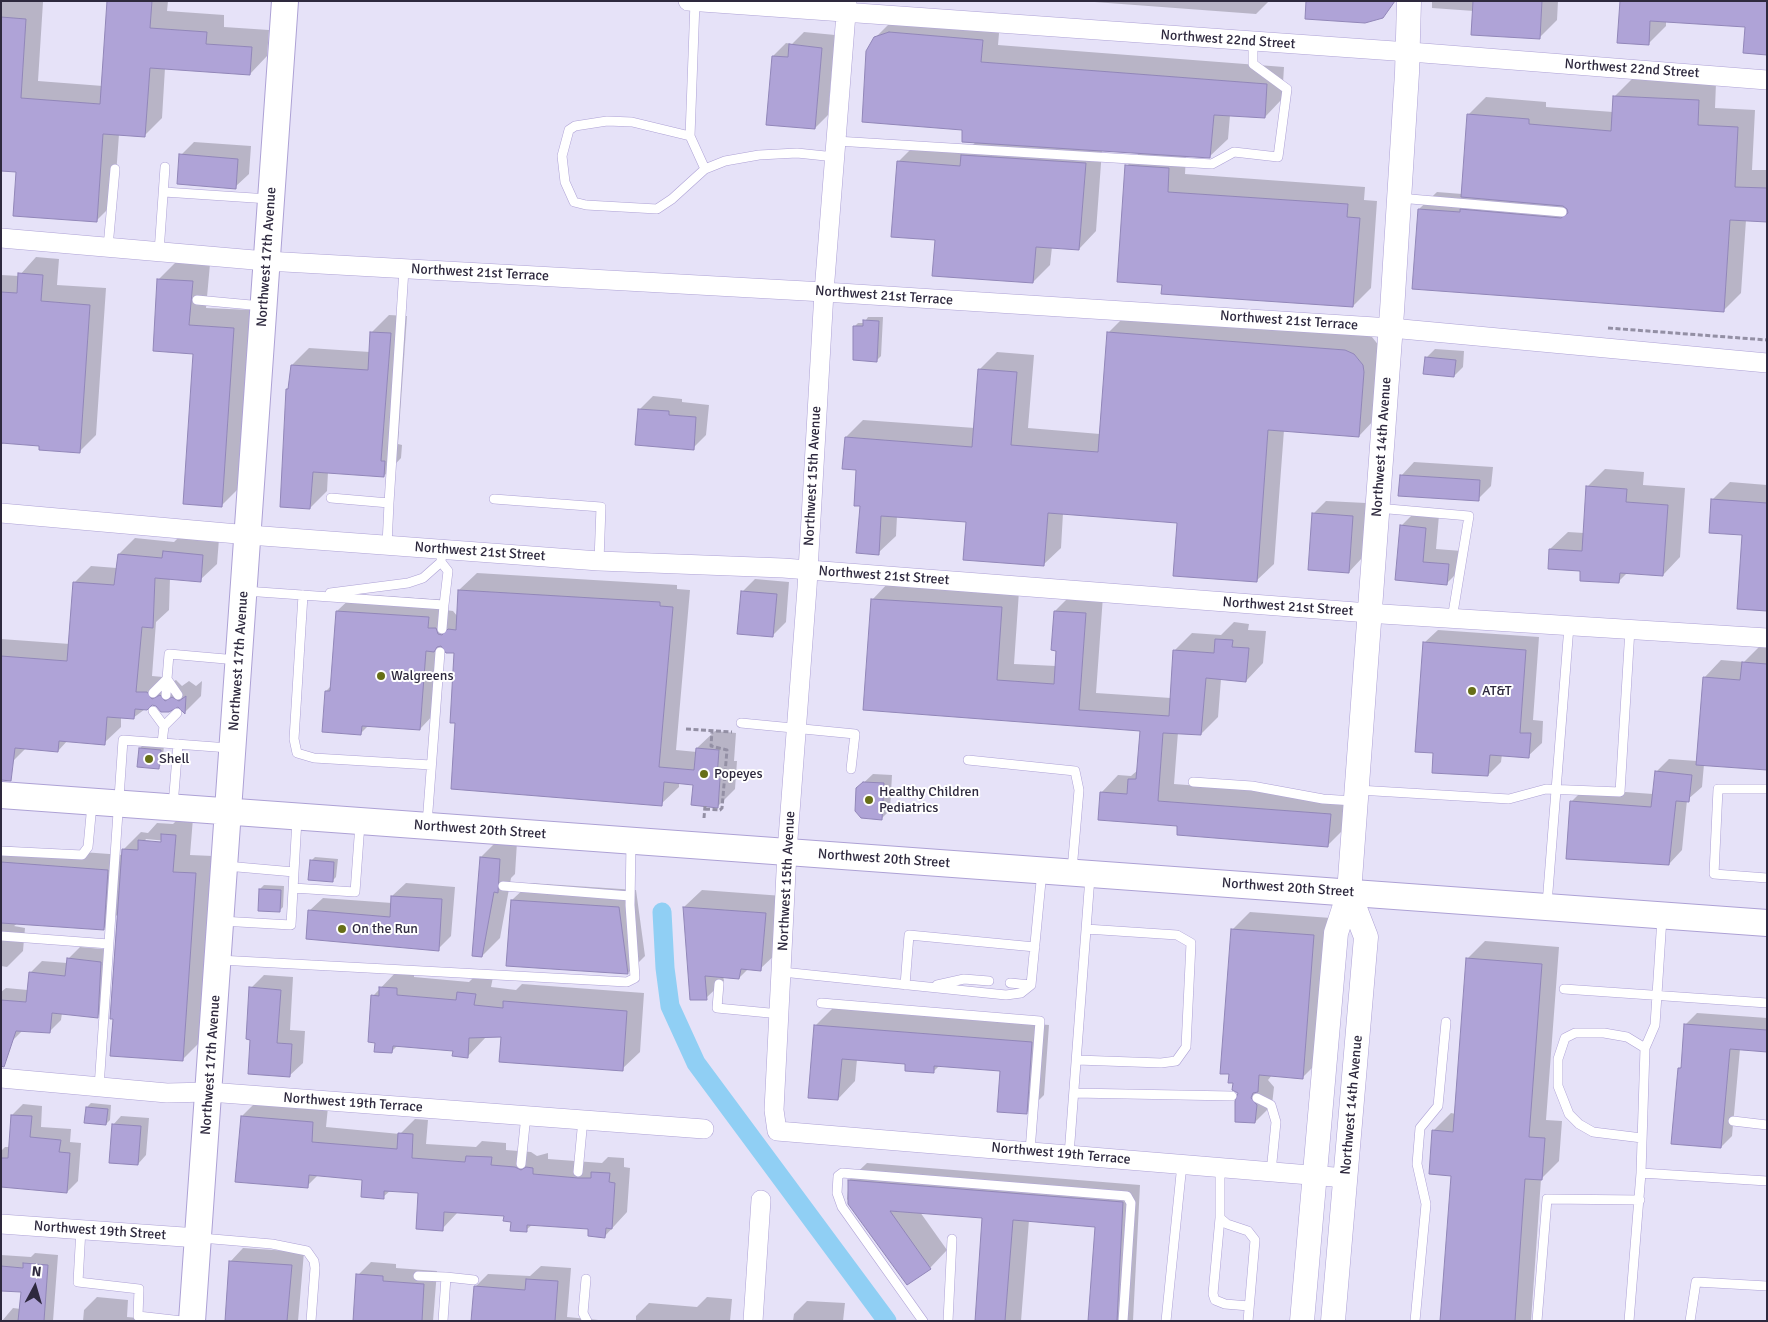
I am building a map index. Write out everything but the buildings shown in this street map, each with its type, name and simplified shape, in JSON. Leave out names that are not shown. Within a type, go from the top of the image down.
[{"type":"main road","name":"Northwest 17th Avenue","points":[[192,1321],[230,811],[285,1]]},
{"type":"main road","name":"Northwest 20th Street","points":[[1,795],[1767,923]]},
{"type":"street","name":"Northwest 22nd Street","points":[[688,1],[847,7],[1253,42],[1767,80]]},
{"type":"street","name":"Northwest 14th Avenue","points":[[1302,1321],[1336,933],[1349,893],[1391,328],[1409,1]]},
{"type":"street","name":"Northwest 15th Avenue","points":[[777,1131],[774,1110],[787,852],[808,570],[824,292],[847,7]]},
{"type":"street","name":"Northwest 21st Terrace","points":[[1,238],[266,261],[824,292],[1391,328],[1767,363]]},
{"type":"street","name":"Northwest 21st Street","points":[[1,513],[386,545],[442,556],[666,562],[808,570],[1369,613],[1767,638]]},
{"type":"street","name":"Northwest 14th Avenue","points":[[1333,1321],[1366,937],[1349,893]]},
{"type":"street","name":"Northwest 19th Terrace","points":[[1,1078],[167,1093],[209,1092],[704,1129]]},
{"type":"street","name":"Northwest 19th Terrace","points":[[777,1131],[1346,1178]]},
{"type":"street","points":[[752,1321],[761,1200]]},
{"type":"street","name":"Northwest 19th Street","points":[[1,1224],[198,1238]]},
{"type":"lane","points":[[695,2],[690,136],[705,169]]},
{"type":"lane","points":[[690,136],[632,122],[607,121],[575,126],[569,130],[562,156],[569,194],[574,202],[586,206],[657,209],[672,199],[705,169],[724,161],[759,155],[835,149],[1212,164],[1234,152],[1278,157],[1287,89],[1253,64],[1253,42]]},
{"type":"lane","points":[[159,252],[165,167]]},
{"type":"lane","points":[[108,247],[115,170]]},
{"type":"lane","points":[[164,192],[271,199]]},
{"type":"lane","points":[[1399,198],[1562,212]]},
{"type":"lane","points":[[386,545],[404,269]]},
{"type":"lane","points":[[197,300],[264,306]]},
{"type":"lane","points":[[331,498],[389,503]]},
{"type":"lane","points":[[494,500],[601,507],[599,561]]},
{"type":"lane","points":[[1377,508],[1469,516],[1452,618]]},
{"type":"lane","points":[[303,595],[408,584],[423,578],[442,556],[448,571],[442,629]]},
{"type":"lane","points":[[244,591],[444,605]]},
{"type":"lane","points":[[303,595],[294,739],[297,753],[314,758],[431,765]]},
{"type":"lane","points":[[1547,907],[1569,626]]},
{"type":"lane","points":[[1193,782],[1252,786],[1323,799],[1355,795],[1509,799],[1546,789],[1620,792],[1630,629]]},
{"type":"lane","points":[[427,826],[440,652]]},
{"type":"lane","points":[[166,695],[169,654],[240,660]]},
{"type":"lane","points":[[153,693],[167,679]]},
{"type":"lane","points":[[167,679],[178,695]]},
{"type":"lane","points":[[153,711],[164,726]]},
{"type":"lane","points":[[162,743],[163,712]]},
{"type":"lane","points":[[164,726],[177,713]]},
{"type":"lane","points":[[741,722],[855,734],[851,769]]},
{"type":"lane","points":[[99,1087],[123,740],[234,748]]},
{"type":"lane","points":[[173,807],[178,744]]},
{"type":"lane","points":[[968,760],[1075,771],[1079,790],[1081,873],[1086,929],[1069,1155]]},
{"type":"lane","points":[[1767,789],[1718,789],[1714,874],[1767,878]]},
{"type":"lane","points":[[1,852],[82,855],[88,847],[92,802]]},
{"type":"lane","points":[[221,921],[292,925],[297,816]]},
{"type":"lane","points":[[294,888],[355,892],[360,821]]},
{"type":"lane","points":[[218,960],[627,982],[635,978],[630,896],[632,840]]},
{"type":"lane","points":[[226,866],[294,872]]},
{"type":"lane","points":[[782,972],[1006,995],[1022,993],[1031,985],[1042,870]]},
{"type":"lane","points":[[503,886],[630,896]]},
{"type":"lane","points":[[1629,1321],[1640,1200],[1645,1048],[1655,1025],[1662,916]]},
{"type":"lane","points":[[1076,1060],[1161,1063],[1176,1061],[1186,1047],[1191,943],[1178,935],[1086,929]]},
{"type":"lane","points":[[904,985],[910,935],[1035,947]]},
{"type":"lane","points":[[1,936],[109,944]]},
{"type":"lane","points":[[929,987],[964,979],[990,981]]},
{"type":"lane","points":[[1010,982],[1031,985]]},
{"type":"lane","points":[[719,984],[717,1008],[780,1014]]},
{"type":"lane","points":[[1564,989],[1767,1004]]},
{"type":"lane","points":[[822,1002],[1040,1021],[1030,1152]]},
{"type":"lane","points":[[1415,1321],[1426,1204],[1417,1164],[1420,1128],[1438,1106],[1446,1022]]},
{"type":"lane","points":[[1642,1138],[1593,1132],[1579,1124],[1569,1114],[1558,1086],[1558,1059],[1565,1038],[1575,1033],[1604,1033],[1627,1037],[1645,1048]]},
{"type":"lane","points":[[1074,1093],[1232,1096]]},
{"type":"lane","points":[[1257,1098],[1271,1105],[1276,1122],[1271,1172]]},
{"type":"lane","points":[[521,1164],[526,1115]]},
{"type":"lane","points":[[578,1172],[583,1119]]},
{"type":"lane","points":[[1733,1121],[1767,1125]]},
{"type":"lane","points":[[1166,1321],[1182,1164]]},
{"type":"lane","points":[[1220,1168],[1220,1218],[1213,1294],[1215,1300],[1225,1304],[1249,1306]]},
{"type":"lane","points":[[923,1321],[842,1207],[837,1193],[838,1176],[842,1173],[1127,1196],[1131,1202],[1123,1321]]},
{"type":"lane","points":[[1641,1173],[1767,1181]]},
{"type":"lane","points":[[1537,1321],[1547,1199],[1640,1200]]},
{"type":"lane","points":[[1220,1218],[1227,1224],[1248,1231],[1255,1240],[1248,1321]]},
{"type":"lane","points":[[81,1229],[78,1282],[138,1289],[138,1316],[182,1321]]},
{"type":"lane","points":[[198,1238],[272,1244],[307,1250],[314,1261],[315,1268],[310,1321]]},
{"type":"lane","points":[[948,1321],[952,1239]]},
{"type":"lane","points":[[418,1276],[474,1280]]},
{"type":"lane","points":[[443,1321],[446,1277]]},
{"type":"lane","points":[[586,1279],[583,1313],[586,1321]]},
{"type":"lane","points":[[1690,1321],[1696,1282],[1767,1286]]},
{"type":"path","points":[[686,729],[740,733]]},
{"type":"path","points":[[704,818],[705,808],[720,810],[722,808],[727,750],[711,746],[712,731]]},
{"type":"waterway","points":[[662,912],[665,968],[670,1006],[696,1063],[887,1321]]},
{"type":"place","name":"Walgreens","points":[[381,676]]},
{"type":"place","name":"AT&T","points":[[1472,691]]},
{"type":"place","name":"Shell","points":[[149,759]]},
{"type":"place","name":"Popeyes","points":[[704,774]]},
{"type":"place","name":"Healthy Children Pediatrics","points":[[869,800]]},
{"type":"place","name":"On the Run","points":[[342,929]]}]
